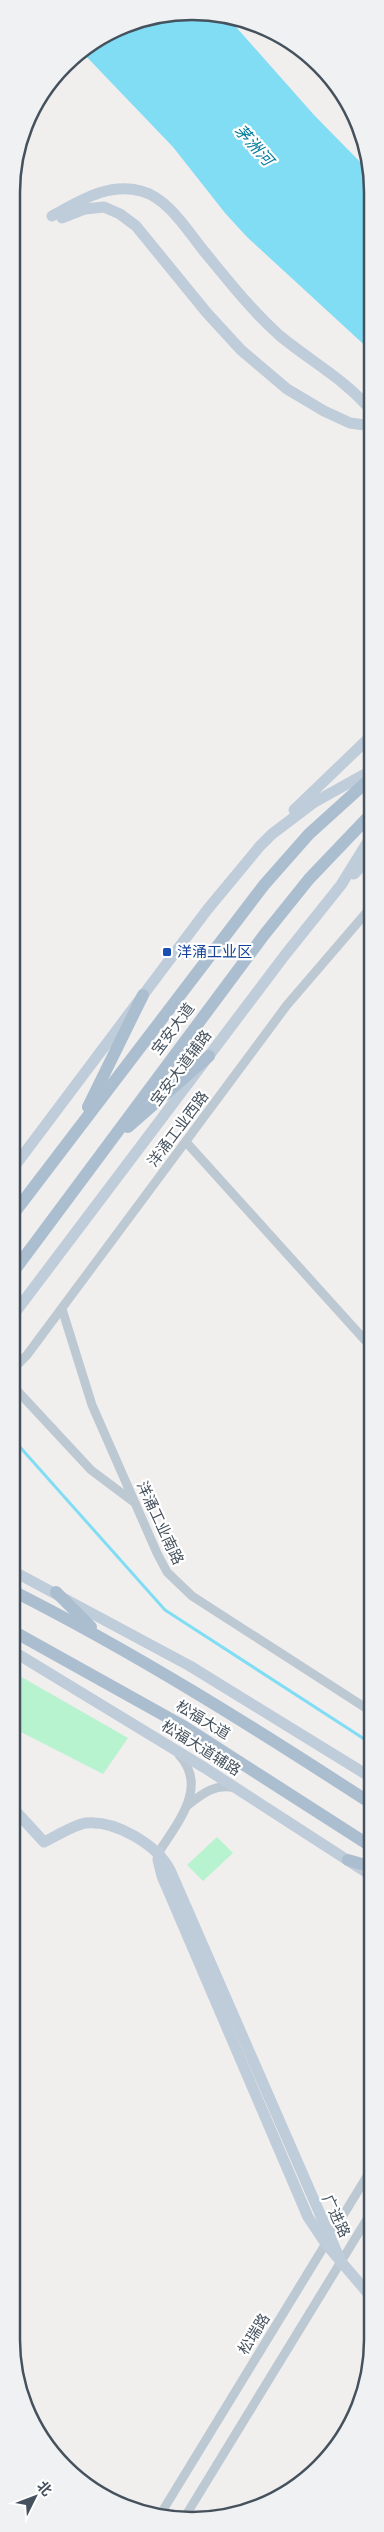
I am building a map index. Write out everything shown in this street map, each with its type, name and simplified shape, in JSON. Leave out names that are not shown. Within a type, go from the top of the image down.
[{"type":"main road","points":[[364,402],[359,396],[278,334],[244,299],[162,202],[142,191],[122,188],[100,191],[54,218],[85,209],[104,208],[120,214],[136,226],[207,313],[241,350],[287,389],[324,412],[350,423],[364,425]]},
{"type":"main road","points":[[20,1160],[221,892],[327,776],[364,742]]},
{"type":"main road","points":[[272,834],[313,803],[364,774]]},
{"type":"main road","name":"宝安大道","points":[[20,1206],[264,885],[309,834],[364,784]]},
{"type":"main road","name":"宝安大道","points":[[20,1263],[279,916],[328,859],[364,821]]},
{"type":"main road","name":"宝安大道辅路","points":[[20,1307],[285,955],[331,899],[364,847]]},
{"type":"main road","points":[[331,899],[364,864]]},
{"type":"main road","points":[[71,1138],[143,995]]},
{"type":"main road","points":[[100,1156],[124,1130],[209,1056]]},
{"type":"main road","points":[[20,1574],[56,1592],[199,1671],[364,1773]]},
{"type":"main road","points":[[56,1592],[108,1642]]},
{"type":"main road","name":"松福大道","points":[[20,1595],[108,1642],[236,1716],[364,1799]]},
{"type":"main road","name":"松福大道","points":[[20,1635],[185,1727],[364,1842]]},
{"type":"main road","name":"松福大道辅路","points":[[20,1655],[174,1749],[364,1871]]},
{"type":"main road","points":[[20,1816],[44,1842],[85,1823],[116,1826],[159,1852]]},
{"type":"main road","name":"广进路","points":[[159,1852],[174,1880],[328,2241],[341,2262],[364,2289]]},
{"type":"main road","points":[[348,1860],[364,1865]]},
{"type":"street","name":"洋涌工业西路","points":[[20,1362],[62,1309],[287,1005],[364,919]]},
{"type":"street","points":[[186,1142],[364,1339]]},
{"type":"street","name":"洋涌工业南路","points":[[62,1309],[90,1398],[162,1565],[179,1586],[192,1596],[364,1707]]},
{"type":"street","points":[[20,1394],[91,1470],[135,1503]]},
{"type":"street","points":[[159,1852],[188,1805],[191,1793],[191,1773],[188,1766],[174,1749]]},
{"type":"street","points":[[188,1805],[212,1789],[228,1786],[236,1788]]},
{"type":"street","name":"松瑞路","points":[[163,2510],[364,2181]]},
{"type":"street","points":[[191,2512],[364,2224]]},
{"type":"green space","points":[[20,1676],[128,1738],[103,1774],[20,1732]]},
{"type":"green space","points":[[217,1837],[233,1853],[203,1881],[187,1865]]},
{"type":"water","name":"茅洲河","points":[[203,20],[235,25],[314,115],[362,164],[364,181],[364,345],[247,237],[225,213],[173,147],[87,57],[96,49],[126,33],[158,23]]},
{"type":"waterway","points":[[20,1447],[165,1610],[364,1739]]},
{"type":"place","name":"洋涌工业区","points":[[167,952]]}]
